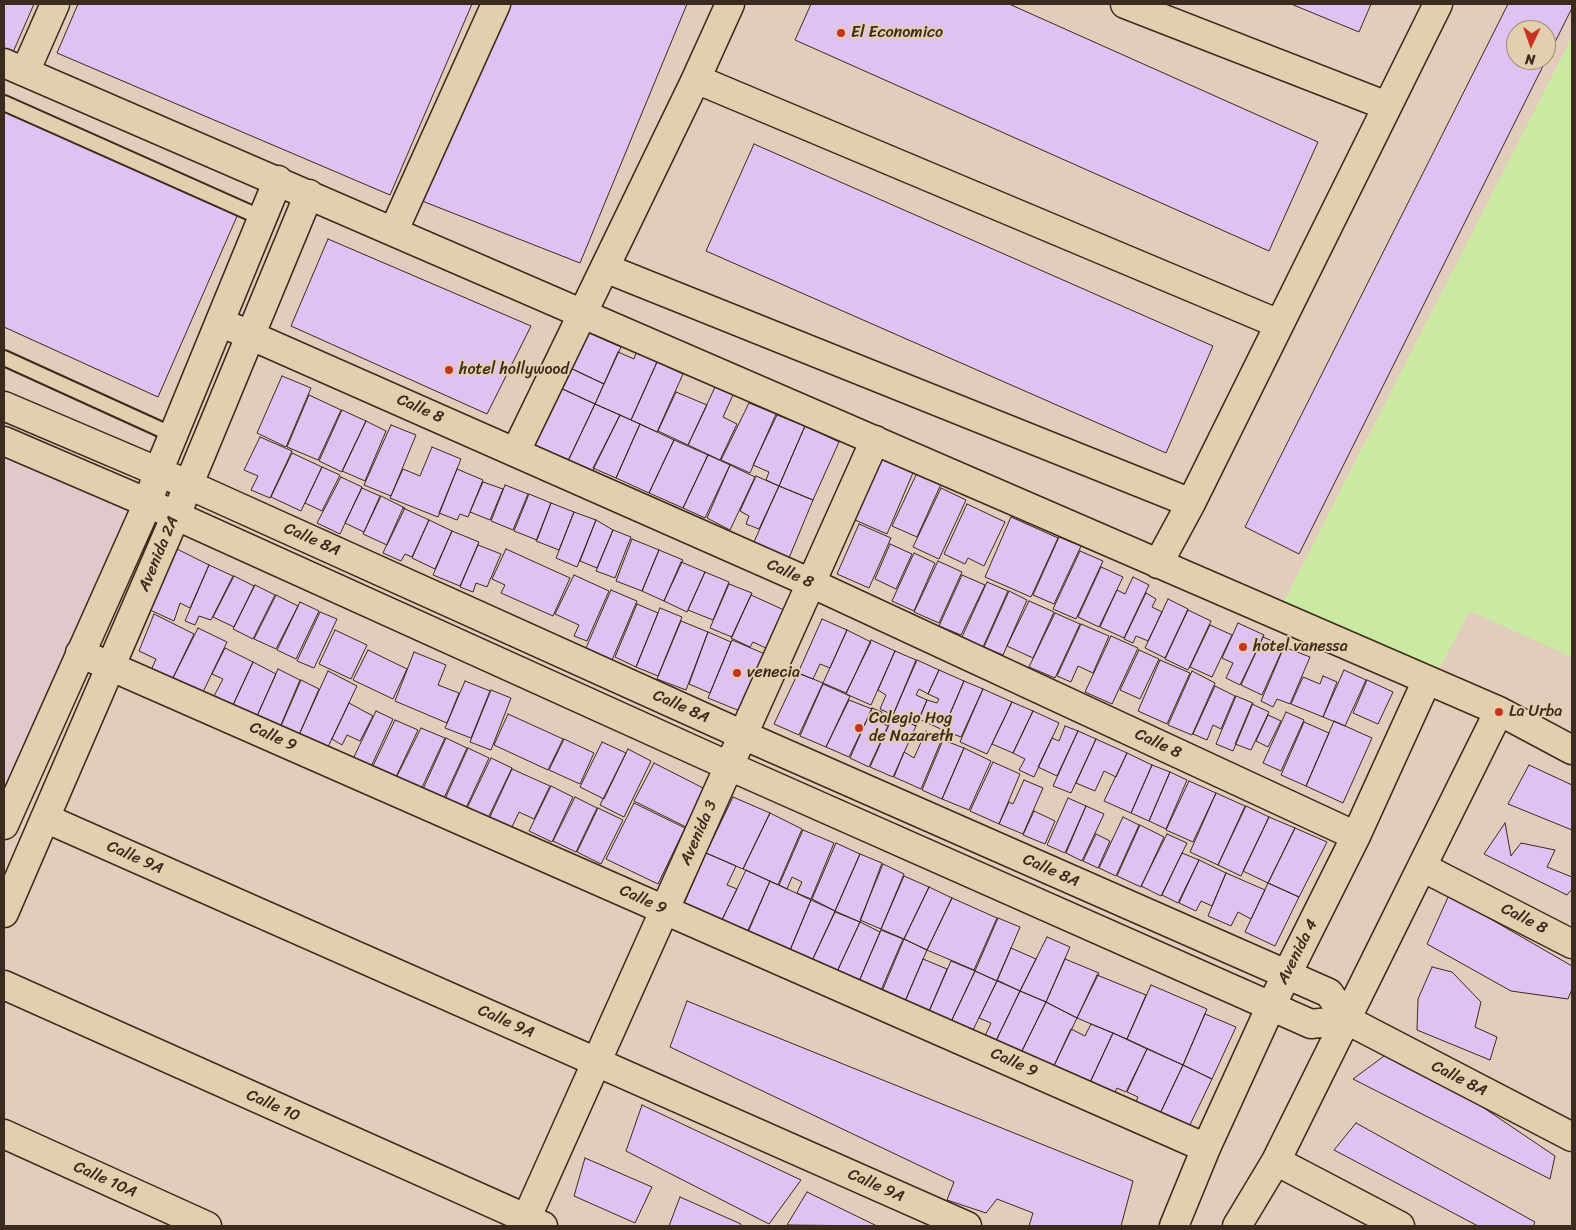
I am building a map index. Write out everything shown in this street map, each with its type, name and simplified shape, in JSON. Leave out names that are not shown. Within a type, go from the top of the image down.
[{"type":"street","points":[[55,4],[14,68],[394,230],[1158,564],[1500,711],[1572,750]]},
{"type":"street","points":[[394,230],[496,4]]},
{"type":"street","points":[[516,451],[696,79],[730,4]]},
{"type":"street","points":[[1125,4],[1387,106]]},
{"type":"street","points":[[1158,564],[1191,503],[1438,4]]},
{"type":"street","points":[[696,79],[1279,324]]},
{"type":"street","name":"Avenida 2A","points":[[4,825],[148,503],[158,472],[278,180]]},
{"type":"street","name":"Avenida 2A","points":[[4,913],[176,515],[309,194]]},
{"type":"street","points":[[605,268],[1191,503]]},
{"type":"street","name":"Calle 8","points":[[220,322],[516,451],[811,583],[1356,836]]},
{"type":"street","name":"Calle 8A","points":[[4,406],[188,484],[743,736],[1329,993],[1347,1020],[1572,1137]]},
{"type":"street","name":"Avenida 3","points":[[530,1224],[596,1062],[875,440]]},
{"type":"street","name":"Calle 8A","points":[[4,441],[176,515],[729,766],[1311,1024],[1347,1020]]},
{"type":"street","name":"Calle 9","points":[[80,653],[1206,1148]]},
{"type":"street","name":"Avenida 4","points":[[1174,1226],[1206,1148],[1271,1006],[1356,836],[1427,680]]},
{"type":"street","points":[[1237,1226],[1276,1161],[1500,711]]},
{"type":"street","name":"Calle 9A","points":[[45,818],[967,1226]]},
{"type":"street","name":"Calle 8","points":[[1422,867],[1572,944]]},
{"type":"street","name":"Calle 10","points":[[4,985],[530,1224]]},
{"type":"street","name":"Calle 10A","points":[[4,1134],[206,1226]]},
{"type":"street","points":[[1276,1161],[1400,1226]]},
{"type":"lane","points":[[4,103],[262,218]]},
{"type":"lane","points":[[4,358],[173,435]]},
{"type":"shaded area","points":[[4,453],[137,510],[4,805]]},
{"type":"green space","points":[[1572,37],[1572,657],[1470,611],[1433,680],[1280,609]]},
{"type":"building","points":[[4,4],[34,4],[10,59],[4,56]]},
{"type":"building","points":[[78,4],[472,4],[390,195],[57,53]]},
{"type":"building","points":[[505,4],[687,4],[580,263],[417,199]]},
{"type":"building","points":[[811,4],[1009,4],[1318,142],[1269,251],[795,40]]},
{"type":"building","points":[[1291,4],[1371,4],[1359,32]]},
{"type":"building","points":[[1508,4],[1572,4],[1572,8],[1556,40],[1556,20],[1506,20],[1506,70],[1541,70],[1299,554],[1245,527]]},
{"type":"building","points":[[4,112],[238,214],[158,397],[4,327]]},
{"type":"building","points":[[754,144],[1213,346],[1166,453],[706,251]]},
{"type":"building","name":"hotel hollywood","points":[[328,239],[531,326],[487,414],[291,326]]},
{"type":"building","points":[[580,329],[621,347],[604,384],[564,365]]},
{"type":"building","points":[[618,352],[634,359],[636,353],[657,362],[631,420],[595,404]]},
{"type":"building","points":[[657,362],[683,374],[657,432],[631,420]]},
{"type":"building","points":[[564,365],[604,384],[595,404],[554,385]]},
{"type":"building","points":[[282,376],[311,388],[286,447],[257,433]]},
{"type":"building","points":[[554,385],[595,404],[568,461],[527,441]]},
{"type":"building","points":[[715,387],[733,395],[723,417],[737,424],[720,460],[688,445]]},
{"type":"building","points":[[676,392],[707,405],[688,445],[658,431]]},
{"type":"building","points":[[309,395],[341,410],[318,460],[287,447]]},
{"type":"building","points":[[749,403],[776,414],[750,473],[721,460]]},
{"type":"building","points":[[595,404],[620,415],[592,472],[568,461]]},
{"type":"building","points":[[342,410],[366,421],[342,472],[319,461]]},
{"type":"building","points":[[620,415],[640,424],[616,478],[593,468]]},
{"type":"building","points":[[777,415],[805,426],[779,486],[766,480],[769,472],[753,465]]},
{"type":"building","points":[[366,421],[386,431],[365,481],[342,471]]},
{"type":"building","points":[[640,424],[674,440],[649,493],[616,478]]},
{"type":"building","points":[[391,425],[416,435],[391,496],[364,485]]},
{"type":"building","points":[[805,426],[839,442],[813,500],[779,486]]},
{"type":"building","points":[[260,437],[292,451],[270,498],[251,490],[258,476],[244,470]]},
{"type":"building","points":[[674,440],[708,455],[683,508],[649,493]]},
{"type":"building","points":[[432,447],[461,459],[438,517],[390,498],[403,469],[420,476]]},
{"type":"building","points":[[292,453],[322,467],[301,511],[271,497]]},
{"type":"building","points":[[708,455],[730,465],[705,518],[683,508]]},
{"type":"building","points":[[883,455],[915,468],[887,534],[855,520]]},
{"type":"building","points":[[730,465],[755,477],[730,530],[707,518]]},
{"type":"building","points":[[322,467],[340,475],[322,511],[305,503]]},
{"type":"building","points":[[457,469],[483,480],[468,517],[460,514],[457,520],[439,513]]},
{"type":"building","points":[[917,473],[941,484],[917,537],[892,526]]},
{"type":"building","points":[[756,476],[779,486],[759,529],[746,524],[749,516],[740,511]]},
{"type":"building","points":[[341,477],[362,487],[340,534],[317,523]]},
{"type":"building","points":[[483,482],[503,489],[490,520],[470,512]]},
{"type":"building","points":[[505,485],[528,494],[513,530],[491,521]]},
{"type":"building","points":[[779,486],[813,500],[789,558],[754,542]]},
{"type":"building","points":[[362,488],[380,496],[364,532],[345,523]]},
{"type":"building","points":[[941,488],[966,500],[939,559],[913,547]]},
{"type":"building","points":[[529,494],[551,503],[537,540],[514,531]]},
{"type":"building","points":[[381,496],[405,508],[387,545],[363,534]]},
{"type":"building","points":[[551,503],[574,512],[559,550],[536,541]]},
{"type":"building","points":[[967,504],[1005,522],[984,566],[968,558],[965,564],[944,554]]},
{"type":"building","points":[[403,508],[429,520],[412,557],[405,554],[401,561],[383,553]]},
{"type":"building","points":[[574,512],[596,520],[577,567],[556,558]]},
{"type":"building","points":[[1011,517],[1058,538],[1031,597],[985,577]]},
{"type":"building","points":[[429,520],[452,531],[435,569],[412,558]]},
{"type":"building","points":[[596,520],[613,530],[597,568],[580,561]]},
{"type":"building","points":[[859,524],[891,538],[869,588],[837,574]]},
{"type":"building","points":[[613,530],[631,537],[615,578],[596,571]]},
{"type":"building","points":[[452,531],[479,542],[460,586],[433,575]]},
{"type":"building","points":[[1059,537],[1081,546],[1054,604],[1033,595]]},
{"type":"building","points":[[632,539],[659,550],[642,591],[616,581]]},
{"type":"building","points":[[890,544],[912,554],[896,589],[875,579]]},
{"type":"building","points":[[478,545],[501,554],[487,587],[476,583],[473,592],[460,587]]},
{"type":"building","points":[[175,548],[209,565],[190,608],[180,603],[174,621],[148,609]]},
{"type":"building","points":[[506,549],[570,578],[553,616],[501,593],[505,585],[492,579]]},
{"type":"building","points":[[659,550],[683,560],[664,601],[642,591]]},
{"type":"building","points":[[1080,551],[1103,561],[1076,619],[1053,609]]},
{"type":"building","points":[[914,553],[935,563],[914,611],[892,601]]},
{"type":"building","points":[[938,561],[962,572],[939,623],[914,612]]},
{"type":"building","points":[[681,562],[705,572],[687,612],[664,601]]},
{"type":"building","points":[[209,565],[233,576],[211,620],[199,616],[195,625],[185,621]]},
{"type":"building","points":[[1101,567],[1123,577],[1099,627],[1078,617]]},
{"type":"building","points":[[705,572],[729,582],[713,620],[688,610]]},
{"type":"building","points":[[574,575],[609,591],[587,641],[574,636],[579,625],[555,614]]},
{"type":"building","points":[[962,575],[985,585],[961,635],[939,626]]},
{"type":"building","points":[[234,576],[254,586],[234,627],[213,617]]},
{"type":"building","points":[[1133,577],[1149,585],[1124,638],[1100,627],[1117,590],[1125,594]]},
{"type":"building","points":[[987,582],[1008,591],[983,647],[962,637]]},
{"type":"building","points":[[729,584],[752,593],[732,637],[710,628]]},
{"type":"building","points":[[255,585],[275,595],[253,639],[233,629]]},
{"type":"building","points":[[611,590],[637,601],[612,660],[586,648]]},
{"type":"building","points":[[1009,591],[1027,600],[1003,655],[984,647]]},
{"type":"building","points":[[1146,593],[1156,599],[1152,607],[1162,612],[1148,641],[1136,636],[1133,643],[1124,639]]},
{"type":"building","points":[[276,595],[298,606],[276,649],[254,639]]},
{"type":"building","points":[[751,595],[784,610],[766,648],[753,642],[750,647],[731,638]]},
{"type":"building","points":[[1168,599],[1188,609],[1165,658],[1145,648]]},
{"type":"building","points":[[1029,601],[1054,612],[1033,658],[1007,646]]},
{"type":"building","points":[[300,602],[319,611],[296,659],[277,650]]},
{"type":"building","points":[[637,604],[658,613],[636,667],[615,657]]},
{"type":"building","points":[[660,608],[682,617],[658,676],[636,667]]},
{"type":"building","points":[[1188,610],[1211,621],[1188,670],[1165,659]]},
{"type":"building","points":[[320,612],[337,619],[314,668],[297,661]]},
{"type":"building","points":[[1055,613],[1080,624],[1055,678],[1029,667]]},
{"type":"building","points":[[154,614],[194,634],[170,684],[149,675],[156,659],[139,651]]},
{"type":"building","points":[[822,619],[847,630],[830,668],[820,664],[813,679],[798,673]]},
{"type":"building","points":[[681,621],[708,632],[686,690],[657,679]]},
{"type":"building","name":"hotel vanessa","points":[[1238,623],[1264,635],[1240,685],[1226,678],[1233,663],[1222,658]]},
{"type":"building","points":[[1081,624],[1109,636],[1093,673],[1078,666],[1071,682],[1057,676]]},
{"type":"building","points":[[1210,625],[1232,635],[1212,677],[1190,667]]},
{"type":"building","points":[[198,628],[227,642],[202,694],[170,684]]},
{"type":"building","points":[[335,630],[367,645],[351,679],[319,664]]},
{"type":"building","points":[[847,630],[871,642],[846,693],[823,683]]},
{"type":"building","points":[[708,632],[731,642],[710,693],[689,684]]},
{"type":"building","points":[[1111,636],[1138,648],[1112,704],[1085,692]]},
{"type":"building","points":[[1263,637],[1284,646],[1262,695],[1241,685]]},
{"type":"building","name":"venecia","points":[[732,640],[765,654],[740,711],[708,698]]},
{"type":"building","points":[[871,640],[895,651],[871,705],[846,694]]},
{"type":"building","points":[[1284,647],[1310,657],[1290,704],[1277,699],[1273,707],[1261,701]]},
{"type":"building","points":[[225,648],[253,662],[233,705],[214,696],[223,679],[212,674]]},
{"type":"building","points":[[368,650],[407,669],[393,699],[353,680]]},
{"type":"building","points":[[1139,650],[1159,659],[1140,699],[1120,690]]},
{"type":"building","points":[[895,651],[916,660],[893,715],[880,709],[886,695],[878,690]]},
{"type":"building","points":[[414,652],[446,665],[438,685],[459,693],[447,723],[395,701]]},
{"type":"building","points":[[917,660],[939,670],[928,694],[919,689],[916,695],[927,700],[916,726],[893,715]]},
{"type":"building","points":[[1160,660],[1190,673],[1167,724],[1138,711]]},
{"type":"building","points":[[253,662],[276,674],[257,716],[233,705]]},
{"type":"building","points":[[278,669],[300,680],[280,727],[257,716]]},
{"type":"building","points":[[939,670],[964,681],[943,730],[919,719],[927,700],[937,703],[939,699],[928,694]]},
{"type":"building","points":[[1344,670],[1366,680],[1345,726],[1323,717]]},
{"type":"building","points":[[328,671],[357,686],[326,751],[298,737]]},
{"type":"building","points":[[1192,671],[1215,683],[1192,735],[1168,725]]},
{"type":"building","points":[[798,673],[823,683],[799,735],[774,724]]},
{"type":"building","points":[[1323,676],[1337,682],[1323,717],[1291,704],[1303,677],[1320,684]]},
{"type":"building","points":[[301,680],[319,689],[299,735],[281,726]]},
{"type":"building","points":[[1367,680],[1393,692],[1378,724],[1353,713]]},
{"type":"building","points":[[465,681],[490,691],[471,738],[445,728]]},
{"type":"building","points":[[964,681],[983,689],[961,737],[943,730]]},
{"type":"building","points":[[823,684],[850,696],[826,747],[800,736]]},
{"type":"building","points":[[1215,686],[1235,696],[1221,729],[1213,725],[1207,740],[1193,734]]},
{"type":"building","points":[[983,689],[1012,702],[987,754],[960,742]]},
{"type":"building","points":[[491,690],[511,698],[491,750],[470,742]]},
{"type":"building","points":[[1236,696],[1253,703],[1233,751],[1216,744]]},
{"type":"building","points":[[849,700],[872,709],[849,757],[826,747]]},
{"type":"building","points":[[1012,702],[1033,711],[1013,753],[992,744]]},
{"type":"building","points":[[349,703],[373,716],[360,741],[347,735],[342,745],[332,739]]},
{"type":"building","points":[[1252,704],[1269,712],[1251,750],[1235,744]]},
{"type":"building","points":[[872,708],[882,712],[878,721],[888,726],[869,767],[850,758]]},
{"type":"building","points":[[376,711],[393,719],[369,771],[352,761]]},
{"type":"building","points":[[1033,711],[1059,723],[1034,777],[1019,770],[1025,759],[1013,753]]},
{"type":"building","points":[[1286,712],[1304,720],[1281,771],[1263,763]]},
{"type":"building","points":[[508,714],[563,739],[548,770],[494,745]]},
{"type":"building","points":[[1268,715],[1281,721],[1268,747],[1256,741]]},
{"type":"building","points":[[893,716],[916,726],[893,777],[870,767]]},
{"type":"building","points":[[395,720],[418,730],[395,779],[372,768]]},
{"type":"building","points":[[1334,721],[1372,738],[1343,803],[1306,786]]},
{"type":"building","points":[[1304,722],[1329,733],[1306,786],[1281,775]]},
{"type":"building","points":[[1065,726],[1078,731],[1057,776],[1038,767],[1052,738],[1059,741]]},
{"type":"building","points":[[421,728],[445,738],[418,796],[393,784]]},
{"type":"building","points":[[926,731],[942,739],[921,789],[894,777],[904,752],[914,758]]},
{"type":"building","points":[[1078,731],[1096,739],[1071,793],[1053,786]]},
{"type":"building","points":[[446,738],[467,748],[444,798],[423,789]]},
{"type":"building","points":[[564,739],[594,753],[580,784],[549,770]]},
{"type":"building","points":[[1096,739],[1127,753],[1116,777],[1104,771],[1095,791],[1076,783]]},
{"type":"building","points":[[943,740],[964,748],[942,799],[922,790]]},
{"type":"building","points":[[602,742],[626,753],[604,799],[580,787]]},
{"type":"building","points":[[468,748],[489,758],[466,808],[445,799]]},
{"type":"building","points":[[964,748],[991,761],[969,810],[942,799]]},
{"type":"building","points":[[628,749],[651,761],[624,817],[600,805]]},
{"type":"building","points":[[1127,753],[1152,765],[1131,813],[1104,801]]},
{"type":"building","points":[[491,758],[512,768],[488,818],[467,808]]},
{"type":"building","points":[[993,762],[1020,774],[999,824],[970,811]]},
{"type":"building","points":[[654,763],[705,789],[686,827],[634,801]]},
{"type":"building","points":[[1152,765],[1170,772],[1149,821],[1131,813]]},
{"type":"building","points":[[1529,765],[1572,785],[1572,830],[1508,804]]},
{"type":"building","points":[[512,769],[550,786],[534,819],[519,812],[511,829],[489,819]]},
{"type":"building","points":[[1170,772],[1187,780],[1166,829],[1149,821]]},
{"type":"building","points":[[1024,780],[1043,788],[1023,834],[999,824],[1009,802],[1013,804]]},
{"type":"building","points":[[1189,781],[1216,793],[1193,842],[1166,830]]},
{"type":"building","points":[[551,786],[573,797],[552,842],[529,831]]},
{"type":"building","points":[[1216,793],[1245,806],[1218,865],[1190,852]]},
{"type":"building","points":[[575,797],[597,808],[576,852],[553,841]]},
{"type":"building","points":[[733,797],[770,813],[743,869],[706,853]]},
{"type":"building","points":[[1068,798],[1086,806],[1065,853],[1047,845]]},
{"type":"building","points":[[634,803],[685,828],[658,884],[606,859]]},
{"type":"building","points":[[1086,806],[1104,814],[1082,861],[1066,853]]},
{"type":"building","points":[[1246,806],[1269,817],[1241,876],[1218,865]]},
{"type":"building","points":[[598,808],[623,820],[601,864],[577,852]]},
{"type":"building","points":[[1034,811],[1055,821],[1045,844],[1023,835]]},
{"type":"building","points":[[770,813],[802,829],[778,885],[743,869]]},
{"type":"building","points":[[1123,817],[1139,825],[1116,876],[1099,868]]},
{"type":"building","points":[[1269,817],[1295,828],[1268,883],[1243,871]]},
{"type":"building","points":[[1505,823],[1511,856],[1521,843],[1555,850],[1547,867],[1572,877],[1572,889],[1567,895],[1484,854]]},
{"type":"building","points":[[1140,825],[1164,837],[1141,887],[1117,876]]},
{"type":"building","points":[[1295,828],[1327,842],[1299,897],[1268,883]]},
{"type":"building","points":[[803,830],[834,843],[811,899],[797,893],[802,882],[792,877],[787,889],[779,885]]},
{"type":"building","points":[[1096,834],[1110,841],[1098,868],[1083,861]]},
{"type":"building","points":[[1167,834],[1187,843],[1161,896],[1141,886]]},
{"type":"building","points":[[836,843],[860,854],[835,911],[812,899]]},
{"type":"building","points":[[706,853],[736,866],[727,885],[737,889],[719,926],[682,908]]},
{"type":"building","points":[[1182,853],[1199,860],[1178,903],[1162,895]]},
{"type":"building","points":[[860,854],[882,863],[860,922],[835,911]]},
{"type":"building","points":[[1199,860],[1226,873],[1212,906],[1201,901],[1196,911],[1179,903]]},
{"type":"building","points":[[883,864],[904,874],[881,929],[860,920]]},
{"type":"building","points":[[746,870],[770,881],[745,937],[719,926]]},
{"type":"building","points":[[1226,873],[1265,890],[1251,919],[1238,912],[1231,926],[1208,916]]},
{"type":"building","points":[[904,876],[929,887],[904,939],[881,929]]},
{"type":"building","points":[[770,881],[811,900],[788,955],[746,937]]},
{"type":"building","points":[[1268,883],[1299,897],[1275,946],[1245,932]]},
{"type":"building","points":[[929,887],[952,898],[927,950],[904,939]]},
{"type":"building","points":[[1449,895],[1572,966],[1572,989],[1568,999],[1511,991],[1427,944]]},
{"type":"building","points":[[952,898],[997,918],[974,970],[927,950]]},
{"type":"building","points":[[811,900],[835,911],[810,965],[788,955]]},
{"type":"building","points":[[835,912],[860,922],[835,976],[810,965]]},
{"type":"building","points":[[998,918],[1020,927],[997,981],[975,971]]},
{"type":"building","points":[[860,922],[880,932],[857,986],[835,976]]},
{"type":"building","points":[[881,930],[903,939],[879,995],[857,986]]},
{"type":"building","points":[[1047,937],[1070,947],[1046,1002],[1020,991]]},
{"type":"building","points":[[904,939],[927,950],[903,1006],[880,996]]},
{"type":"building","points":[[1011,948],[1036,959],[1020,991],[997,980]]},
{"type":"building","points":[[923,959],[947,969],[927,1016],[903,1006]]},
{"type":"building","points":[[1065,959],[1099,973],[1077,1018],[1046,1002]]},
{"type":"building","points":[[951,961],[975,971],[949,1026],[927,1016]]},
{"type":"building","points":[[1432,967],[1452,972],[1481,1002],[1475,1027],[1497,1037],[1490,1060],[1417,1030],[1418,999]]},
{"type":"building","points":[[975,971],[997,981],[970,1036],[949,1026]]},
{"type":"building","points":[[1097,975],[1146,995],[1127,1039],[1077,1018]]},
{"type":"building","points":[[997,981],[1020,991],[994,1045],[983,1040],[991,1023],[979,1018]]},
{"type":"building","points":[[1151,985],[1207,1009],[1183,1065],[1127,1039]]},
{"type":"building","points":[[1020,991],[1046,1002],[1019,1057],[994,1045]]},
{"type":"building","points":[[687,1001],[1133,1181],[1121,1226],[1029,1226],[1033,1213],[997,1199],[986,1213],[947,1200],[954,1182],[670,1047]]},
{"type":"building","points":[[1046,1002],[1077,1018],[1051,1072],[1019,1057]]},
{"type":"building","points":[[1205,1014],[1236,1027],[1212,1079],[1183,1065]]},
{"type":"building","points":[[1091,1024],[1113,1033],[1087,1089],[1051,1072],[1071,1029],[1085,1036]]},
{"type":"building","points":[[1113,1033],[1147,1049],[1126,1092],[1117,1088],[1111,1100],[1087,1089]]},
{"type":"building","points":[[1395,1048],[1555,1156],[1550,1179],[1353,1079]]},
{"type":"building","points":[[1147,1049],[1183,1065],[1157,1120],[1133,1109],[1138,1097],[1127,1092]]},
{"type":"building","points":[[1183,1065],[1212,1079],[1186,1133],[1157,1120]]},
{"type":"building","points":[[642,1105],[801,1180],[769,1224],[626,1151]]},
{"type":"building","points":[[1356,1123],[1535,1222],[1533,1226],[1478,1226],[1334,1150]]},
{"type":"building","points":[[585,1158],[652,1187],[635,1223],[574,1196]]},
{"type":"building","points":[[807,1192],[877,1226],[787,1225]]},
{"type":"building","points":[[680,1197],[741,1224],[740,1226],[669,1226]]},
{"type":"place","name":"El Economico","points":[[841,33]]},
{"type":"place","name":"hotel hollywood","points":[[449,370]]},
{"type":"place","name":"hotel vanessa","points":[[1243,647]]},
{"type":"place","name":"venecia","points":[[737,673]]},
{"type":"place","name":"La Urba","points":[[1499,712]]},
{"type":"place","name":"Colegio Hog de Nazareth","points":[[859,728]]}]
